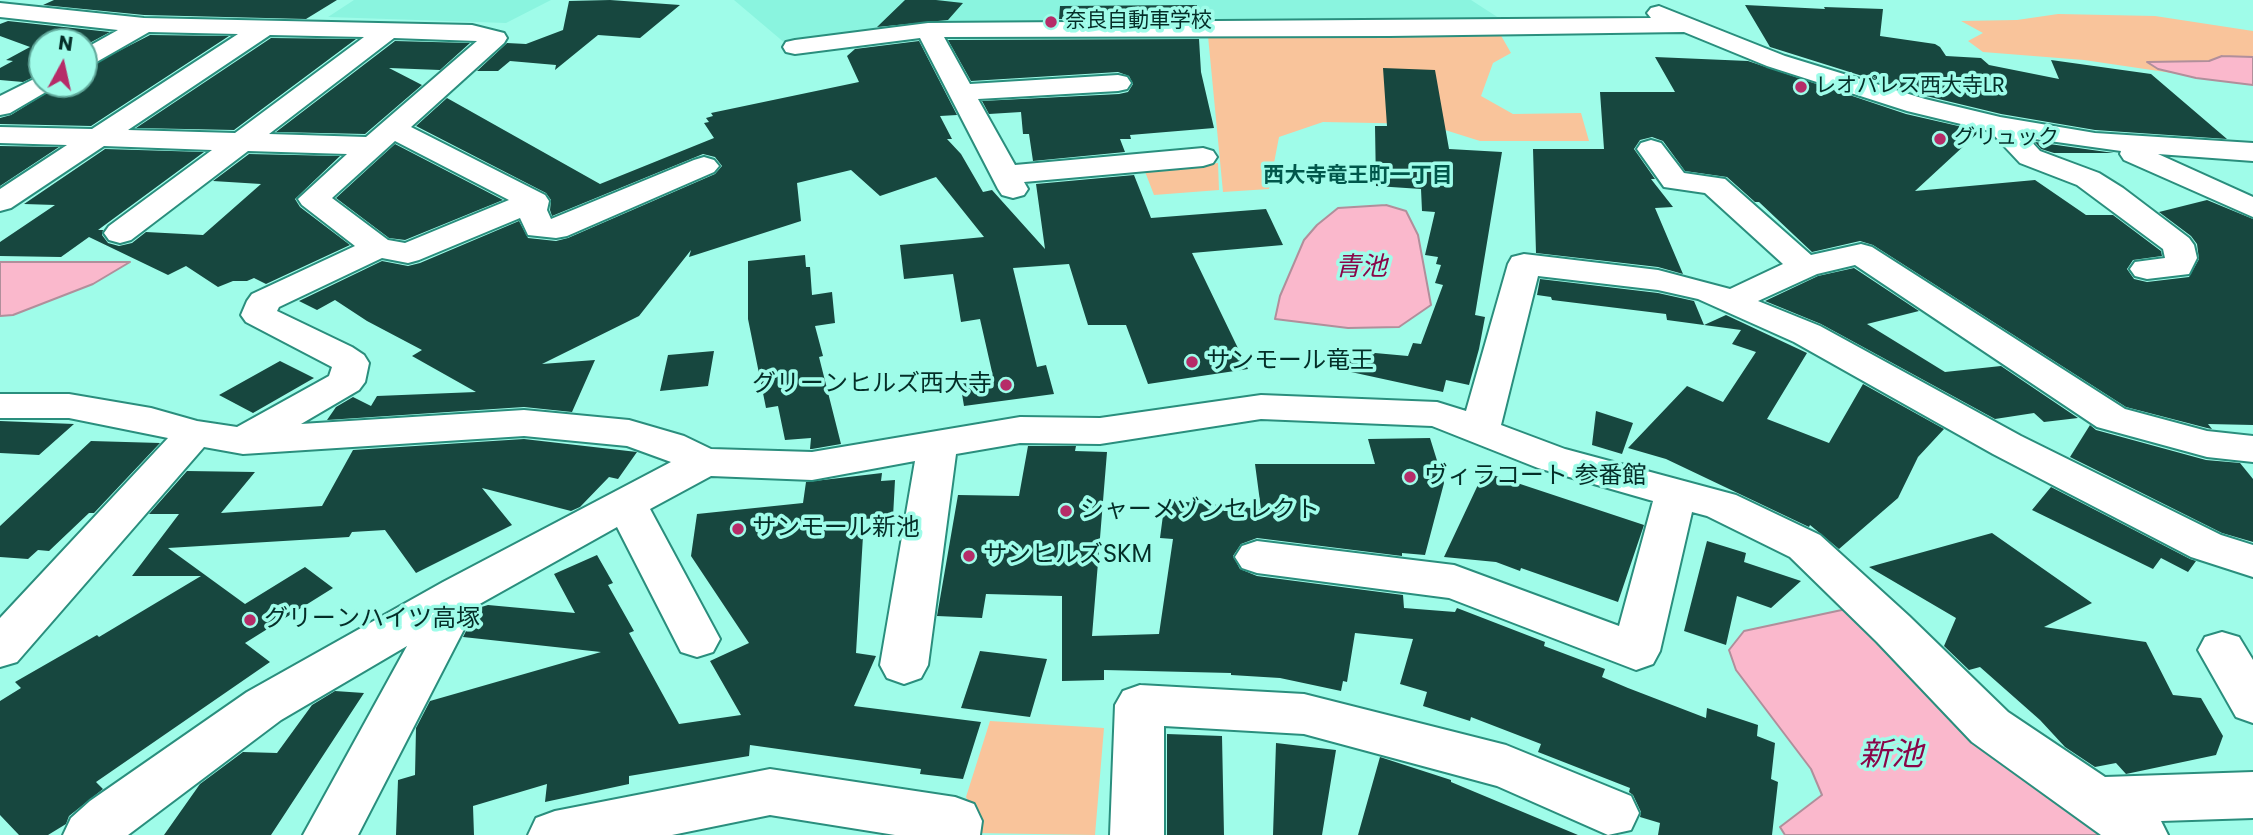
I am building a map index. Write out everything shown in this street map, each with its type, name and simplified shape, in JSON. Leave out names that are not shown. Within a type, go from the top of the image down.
[{"type":"street","points":[[7,11],[40,0]]},
{"type":"street","points":[[1635,1],[1682,25],[1776,61],[1858,87],[2000,125],[2095,141],[2253,152]]},
{"type":"street","points":[[190,25],[224,6]]},
{"type":"street","points":[[7,11],[144,25],[472,32],[495,38],[313,199],[379,248],[408,253],[534,201]]},
{"type":"street","points":[[98,51],[144,25]]},
{"type":"street","points":[[795,47],[928,30],[1682,25]]},
{"type":"street","points":[[0,202],[266,27]]},
{"type":"street","points":[[120,233],[389,30]]},
{"type":"street","points":[[928,30],[1009,182],[1203,157]]},
{"type":"street","points":[[962,92],[1118,83]]},
{"type":"street","points":[[2,104],[28,90]]},
{"type":"street","points":[[2000,125],[2030,157],[2088,179],[2178,245],[2181,258],[2177,267],[2147,269]]},
{"type":"street","points":[[0,135],[241,142],[382,137],[534,201]]},
{"type":"street","points":[[2095,141],[2149,160],[2253,208]]},
{"type":"street","points":[[1651,149],[1675,181],[1714,184],[1805,267]]},
{"type":"street","points":[[534,201],[532,210],[539,228],[556,229],[704,166]]},
{"type":"street","points":[[243,441],[346,382],[351,363],[258,315],[264,301],[379,248]]},
{"type":"street","points":[[1733,301],[1761,285],[1805,267],[1837,257],[1861,254],[2111,418],[2207,444],[2253,449]]},
{"type":"street","points":[[1481,429],[1524,264],[1658,280],[1709,292],[1807,334],[2007,445],[2206,546],[2253,561]]},
{"type":"street","points":[[0,405],[69,406],[151,420],[195,433],[243,441],[524,423],[629,433],[670,445],[704,462],[812,466],[1020,430],[1100,431],[1261,407],[1437,414],[1552,459],[1721,505],[1805,546],[1893,629],[1990,727],[2097,800],[2141,835]]},
{"type":"street","points":[[0,649],[195,433]]},
{"type":"street","points":[[904,665],[938,443]]},
{"type":"street","points":[[90,835],[109,818],[264,706],[459,594],[704,462]]},
{"type":"street","points":[[1257,557],[1454,582],[1636,651],[1675,492]]},
{"type":"street","points":[[626,504],[697,639]]},
{"type":"street","points":[[330,835],[459,594]]},
{"type":"street","points":[[2222,650],[2253,703]]},
{"type":"street","points":[[1137,835],[1140,705],[1304,714],[1506,767],[1612,813]]},
{"type":"street","points":[[555,835],[770,792],[955,821],[953,835]]},
{"type":"street","points":[[2097,800],[2253,795]]},
{"type":"shaded area","points":[[354,0],[551,0],[506,23],[328,17]]},
{"type":"shaded area","name":"奈良自動車学校","points":[[734,0],[1471,0],[1502,20],[1184,24],[786,44]]},
{"type":"shaded area","points":[[2058,14],[2155,16],[2253,31],[2253,85],[2084,60],[1983,52],[1968,41],[1983,33],[1961,21],[2017,20]]},
{"type":"shaded area","points":[[1499,32],[1511,53],[1493,63],[1481,96],[1513,114],[1581,113],[1589,141],[1480,141],[1426,124],[1323,122],[1279,137],[1269,189],[1223,192],[1208,36]]},
{"type":"shaded area","points":[[1218,163],[1219,190],[1154,195],[1144,169]]},
{"type":"shaded area","points":[[990,721],[1104,728],[1095,835],[975,833],[974,814],[966,797]]},
{"type":"water","points":[[2222,56],[2253,57],[2253,85],[2196,78],[2158,69],[2147,62],[2209,61]]},
{"type":"water","name":"青池","points":[[1386,205],[1406,211],[1418,235],[1431,305],[1399,327],[1348,328],[1275,319],[1280,296],[1304,240],[1317,225],[1338,208]]},
{"type":"water","points":[[0,262],[130,262],[93,284],[13,315],[0,316]]},
{"type":"water","name":"新池","points":[[1851,608],[2119,835],[1785,835],[1780,827],[1822,795],[1811,769],[1736,670],[1729,650],[1744,631]]},
{"type":"building","points":[[54,0],[337,0],[306,19],[144,15],[43,5]]},
{"type":"building","points":[[610,0],[680,5],[640,38],[598,35],[555,70],[556,65],[510,61],[498,71],[477,71],[507,43],[526,44],[563,30],[569,1]]},
{"type":"building","points":[[905,0],[963,3],[948,20],[877,27]]},
{"type":"building","points":[[1197,5],[1198,19],[1059,19],[1060,6]]},
{"type":"building","points":[[1745,5],[1883,9],[1880,36],[1935,44],[1946,56],[1981,58],[1989,65],[2059,79],[2051,60],[2151,74],[2227,139],[2095,130],[2001,114],[1926,96],[1770,47]]},
{"type":"building","points":[[8,21],[73,28],[28,28],[28,46],[0,36],[0,24]]},
{"type":"building","points":[[98,31],[110,32],[98,38]]},
{"type":"building","points":[[150,35],[229,36],[91,126],[0,124],[0,118],[11,115],[38,98],[98,98],[98,62]]},
{"type":"building","points":[[271,38],[356,39],[234,130],[136,128]]},
{"type":"building","points":[[1199,39],[1201,72],[1214,128],[1130,135],[1131,139],[1120,139],[1125,152],[1033,161],[1029,134],[1023,134],[1021,112],[989,114],[982,101],[1119,94],[1128,92],[1133,84],[1129,76],[1118,72],[971,81],[948,40]]},
{"type":"building","points":[[395,41],[470,43],[440,70],[389,68],[422,85],[365,134],[276,132]]},
{"type":"building","points":[[919,41],[957,115],[940,116],[952,139],[947,139],[961,154],[983,192],[992,190],[1045,249],[1036,184],[1134,175],[1151,218],[1266,209],[1283,245],[1192,253],[1248,369],[1148,384],[1126,325],[1088,325],[1069,264],[1013,268],[1037,367],[1046,365],[1054,394],[964,406],[959,376],[992,372],[980,319],[961,322],[953,274],[904,279],[900,245],[984,237],[936,177],[880,196],[851,170],[797,183],[801,221],[689,257],[691,250],[639,316],[542,364],[595,360],[572,412],[524,407],[327,420],[336,407],[353,397],[371,406],[377,396],[476,392],[412,356],[422,350],[367,321],[335,300],[317,310],[299,301],[382,261],[408,266],[420,263],[519,221],[528,238],[556,241],[568,238],[715,174],[722,166],[715,157],[703,154],[552,216],[551,200],[546,193],[416,126],[447,98],[600,184],[714,138],[704,123],[709,122],[706,118],[713,116],[711,113],[859,82],[847,56],[855,49]]},
{"type":"building","points":[[28,48],[28,80],[23,82],[0,80],[0,68],[13,61],[6,60]]},
{"type":"building","points":[[1655,57],[1748,61],[1906,114],[1980,131],[1915,191],[2035,180],[2086,215],[2113,215],[2161,251],[2162,256],[2133,260],[2127,269],[2134,279],[2147,282],[2189,277],[2199,259],[2197,244],[2191,236],[2159,212],[2207,200],[2253,219],[2253,425],[2208,424],[2212,429],[2126,407],[1873,245],[1860,241],[1812,252],[1759,202],[1755,202],[1727,177],[1685,171],[1663,141],[1652,137],[1640,140],[1634,149],[1655,179],[1651,179],[1673,207],[1655,208],[1683,274],[1658,267],[1536,253],[1533,149],[1604,149],[1600,92],[1675,92]]},
{"type":"building","points":[[1383,68],[1435,70],[1449,149],[1502,152],[1475,315],[1485,317],[1479,349],[1469,385],[1446,380],[1443,392],[1328,367],[1331,349],[1408,356],[1413,343],[1421,344],[1443,285],[1435,283],[1441,265],[1436,264],[1438,257],[1425,255],[1435,212],[1422,211],[1421,189],[1376,186],[1375,126],[1387,126]]},
{"type":"building","points":[[2035,142],[2114,153],[2054,153],[2041,149]]},
{"type":"building","points":[[395,144],[503,200],[405,240],[389,238],[336,198]]},
{"type":"building","points":[[0,146],[59,147],[0,186]]},
{"type":"building","points":[[105,149],[204,152],[98,230],[103,230],[102,235],[108,243],[119,246],[132,243],[146,232],[203,235],[261,184],[213,181],[249,154],[340,156],[295,199],[300,207],[350,245],[266,284],[254,278],[233,281],[218,287],[186,266],[168,275],[89,237],[61,257],[0,256],[0,242],[55,205],[24,204]]},
{"type":"building","points":[[805,255],[806,267],[810,267],[812,295],[832,292],[835,323],[815,326],[823,356],[819,357],[841,444],[812,449],[811,438],[785,440],[778,406],[766,408],[748,319],[748,261]]},
{"type":"building","points":[[1854,268],[1919,311],[1867,324],[1945,372],[2001,366],[2078,418],[2044,422],[2034,413],[1995,419],[1821,324],[1765,301],[1818,276]]},
{"type":"building","points":[[1540,279],[1658,293],[1694,301],[1704,325],[1667,320],[1666,314],[1552,300],[1551,297],[1537,295]]},
{"type":"building","points":[[1726,315],[1807,353],[1767,419],[1829,443],[1863,384],[1944,429],[1918,457],[1898,498],[1839,549],[1810,525],[1809,527],[1666,459],[1628,448],[1687,386],[1723,402],[1756,352],[1732,344],[1741,330],[1704,325]]},
{"type":"building","points":[[714,351],[708,386],[660,391],[668,355]]},
{"type":"building","points":[[280,361],[314,378],[253,413],[219,395]]},
{"type":"building","points":[[1596,411],[1633,423],[1622,454],[1592,445]]},
{"type":"building","points":[[0,421],[74,424],[39,455],[0,453]]},
{"type":"building","points":[[2090,425],[2096,430],[2206,460],[2240,463],[2253,479],[2253,542],[2222,533],[2070,457]]},
{"type":"building","points":[[1430,438],[1444,483],[1425,555],[1402,553],[1402,556],[1257,538],[1241,544],[1233,556],[1240,569],[1257,576],[1403,595],[1404,608],[1455,612],[1457,608],[1605,669],[1602,677],[1628,688],[1706,718],[1707,708],[1758,725],[1757,736],[1775,743],[1771,779],[1778,782],[1772,835],[1658,835],[1660,823],[1640,817],[1641,812],[1629,792],[1630,788],[1538,752],[1541,744],[1471,717],[1470,721],[1423,706],[1427,692],[1400,684],[1413,639],[1355,633],[1347,682],[1343,681],[1341,691],[1280,678],[1231,673],[1104,670],[1104,680],[1062,681],[1062,596],[986,594],[982,618],[937,616],[958,495],[1019,496],[1028,446],[1076,446],[1075,451],[1107,452],[1092,636],[1159,634],[1173,539],[1160,538],[1165,500],[1261,509],[1255,464],[1375,464],[1368,439]]},
{"type":"building","points":[[524,439],[637,452],[618,479],[609,477],[580,507],[571,511],[482,488],[512,525],[416,573],[385,530],[352,532],[349,537],[168,548],[245,604],[305,567],[333,588],[245,643],[270,662],[96,782],[103,789],[69,816],[66,824],[48,835],[19,835],[0,815],[0,701],[21,688],[15,682],[97,635],[99,637],[201,576],[132,576],[179,514],[149,514],[187,471],[255,472],[221,513],[322,506],[353,450]]},
{"type":"building","points":[[91,441],[160,443],[94,513],[89,513],[49,551],[38,550],[28,559],[0,557],[0,526]]},
{"type":"building","points":[[1484,472],[1644,525],[1618,602],[1521,568],[1520,571],[1496,562],[1444,557]]},
{"type":"building","points":[[882,473],[881,481],[895,480],[893,517],[864,519],[856,653],[876,656],[854,706],[981,722],[963,779],[920,774],[921,769],[750,745],[749,756],[629,776],[629,784],[545,802],[547,784],[473,806],[474,835],[396,835],[398,780],[415,775],[416,728],[430,701],[601,652],[463,637],[478,608],[488,605],[575,613],[554,574],[597,555],[613,583],[608,585],[634,631],[629,633],[679,724],[741,715],[710,661],[749,643],[691,556],[697,514],[803,503],[806,482]]},
{"type":"building","points":[[2051,487],[2196,561],[2188,572],[2161,558],[2153,569],[2032,510]]},
{"type":"building","points":[[1992,533],[2092,603],[2044,627],[2146,642],[2173,695],[2201,698],[2223,736],[2216,755],[2126,774],[2116,763],[2095,767],[2065,747],[2040,720],[1980,667],[1969,670],[1944,646],[1956,618],[1869,567]]},
{"type":"building","points":[[1707,541],[1746,553],[1744,562],[1801,581],[1771,608],[1737,596],[1726,645],[1684,631]]},
{"type":"building","points":[[980,651],[1047,659],[1030,717],[961,708]]},
{"type":"building","points":[[335,691],[364,693],[271,835],[164,835],[200,784],[243,752],[277,753],[312,705]]},
{"type":"building","points":[[1167,734],[1222,736],[1224,835],[1167,835]]},
{"type":"building","points":[[1276,743],[1336,750],[1322,835],[1273,835]]},
{"type":"building","points":[[1380,757],[1451,780],[1578,835],[1358,835]]},
{"type":"place","name":"奈良自動車学校","points":[[1051,22]]},
{"type":"place","name":"レオパレス西大寺LR","points":[[1801,87]]},
{"type":"place","name":"グリュック","points":[[1940,139]]},
{"type":"place","name":"サンモール竜王","points":[[1192,362]]},
{"type":"place","name":"グリーンヒルズ西大寺","points":[[1006,385]]},
{"type":"place","name":"ヴィラコート 参番館","points":[[1410,477]]},
{"type":"place","name":"シャーメゾンセレクト","points":[[1066,511]]},
{"type":"place","name":"サンモール新池","points":[[738,529]]},
{"type":"place","name":"サンヒルズSKM","points":[[969,556]]},
{"type":"place","name":"グリーンハイツ高塚","points":[[250,620]]},
{"type":"district","name":"西大寺竜王町一丁目","points":[[1358,177]]}]
